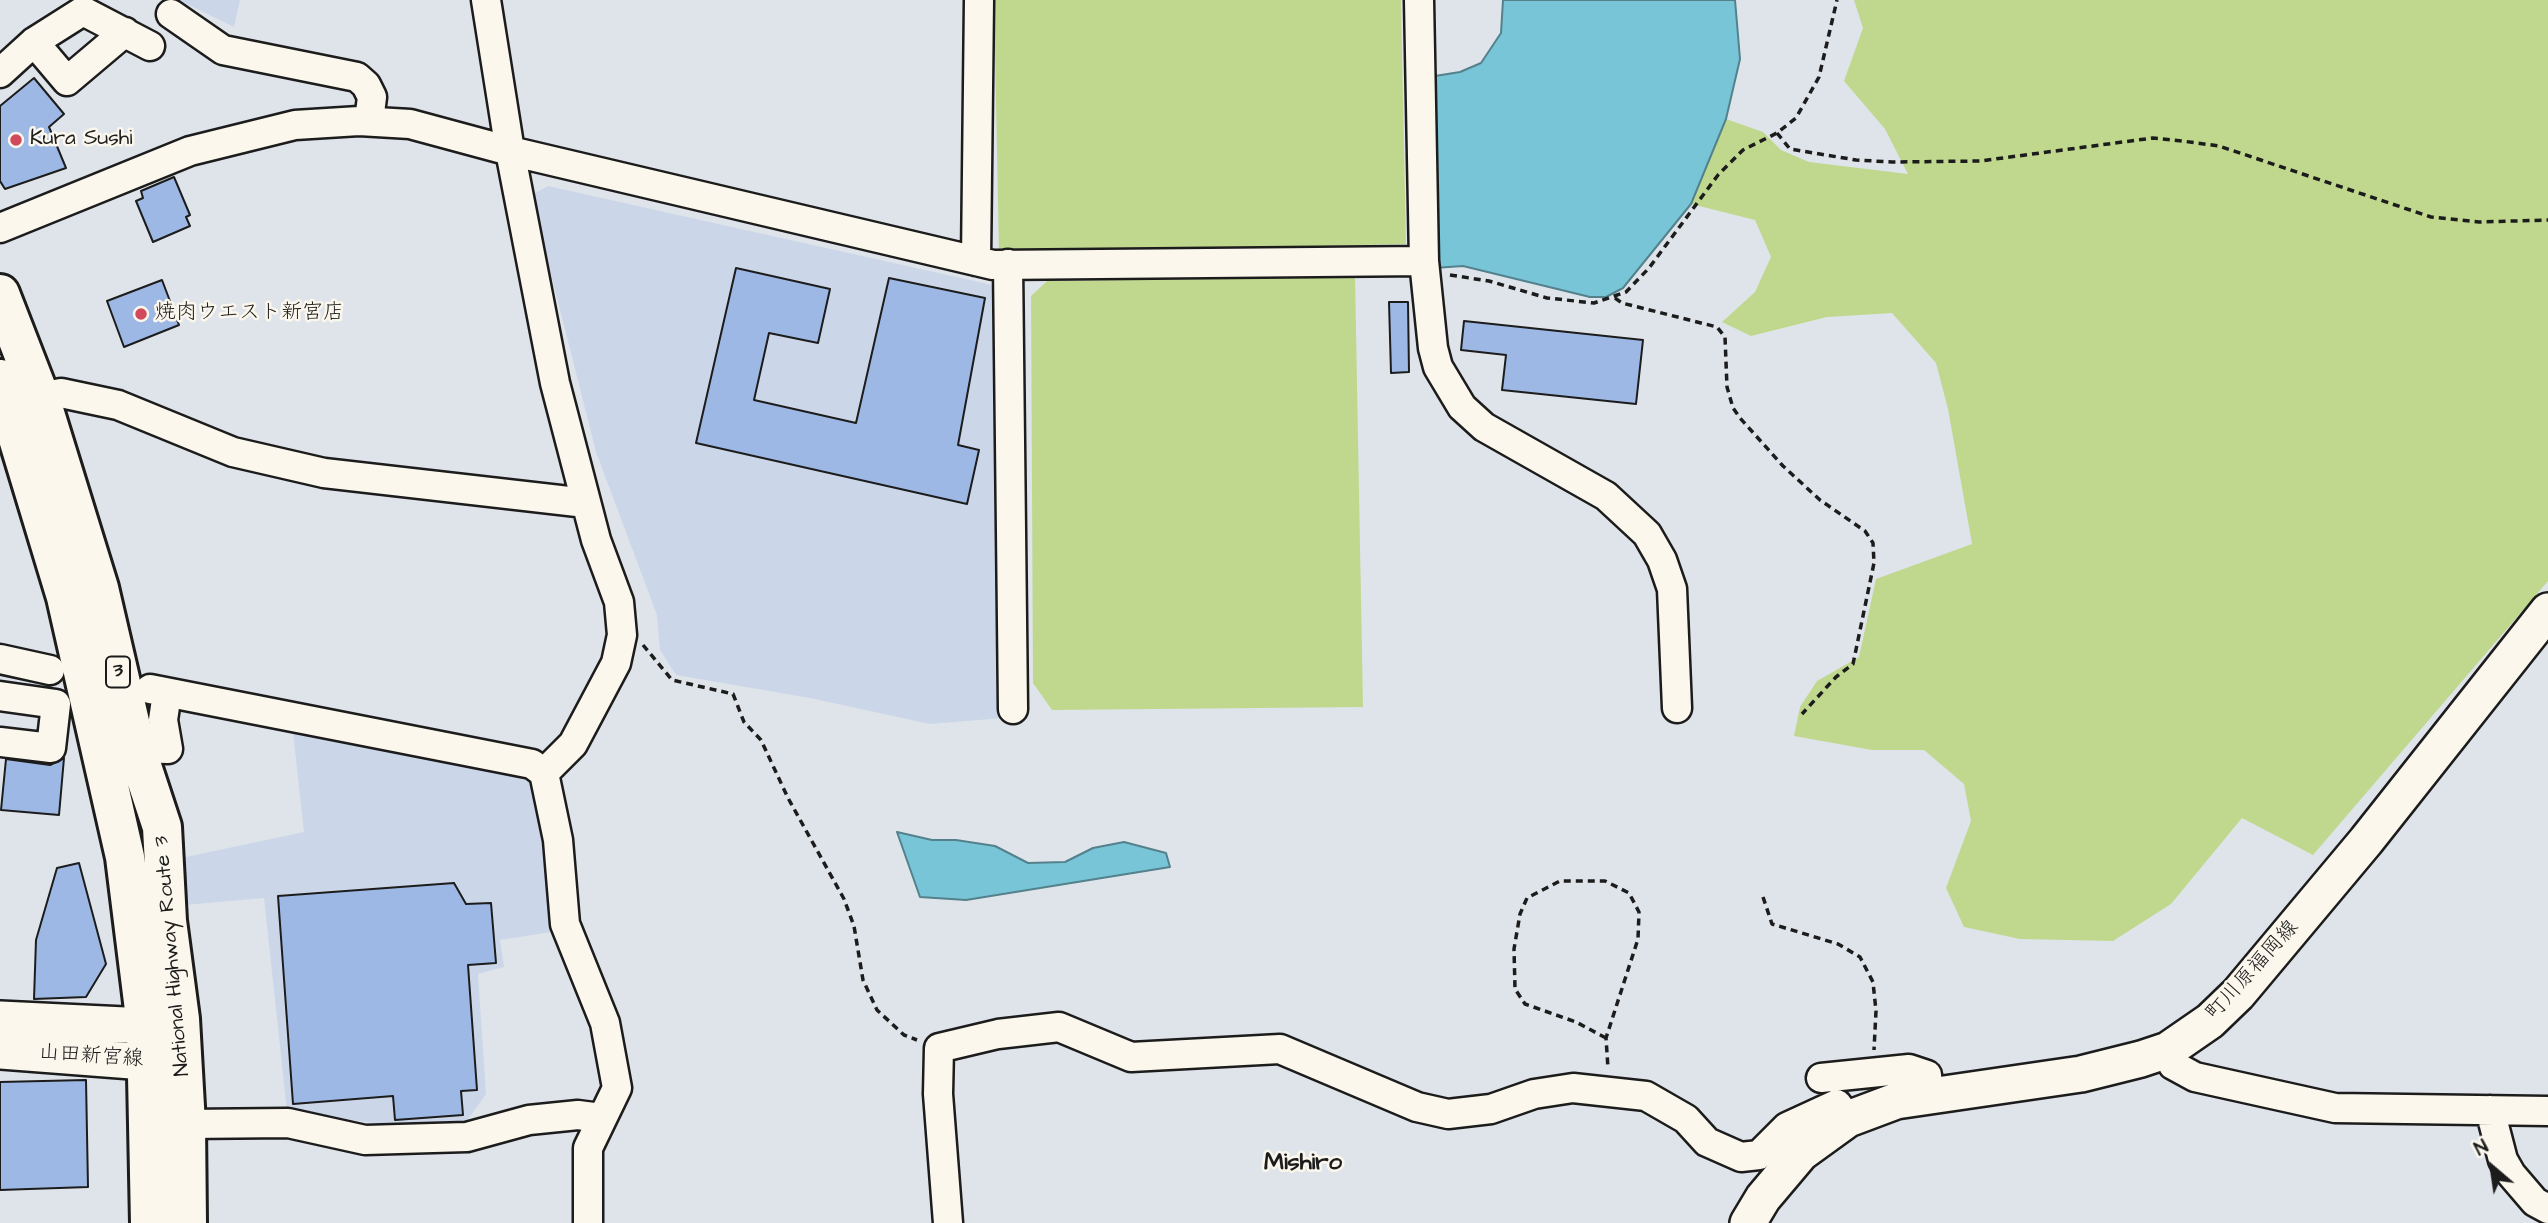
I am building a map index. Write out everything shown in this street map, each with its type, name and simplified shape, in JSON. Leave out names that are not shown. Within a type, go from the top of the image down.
[{"type":"highway","name":"National Highway Route 3","points":[[0,294],[40,397],[99,588],[136,748],[162,827],[167,921],[163,1042],[150,1223]]},
{"type":"highway","name":"National Highway Route 3","points":[[0,379],[66,597],[125,857],[163,1042],[187,1124],[187,1223]]},
{"type":"main road","name":"町川原福岡線","points":[[1748,1223],[1773,1186],[1842,1111],[2081,1074],[2168,1050],[2210,1021],[2238,994],[2366,841],[2548,611]]},
{"type":"main road","name":"山田新宮線","points":[[0,1019],[163,1042]]},
{"type":"main road","name":"山田新宮線","points":[[0,1051],[163,1042]]},
{"type":"street","points":[[486,0],[510,151],[555,383],[586,503],[619,602],[620,642],[615,663],[573,744],[544,773]]},
{"type":"street","points":[[976,261],[979,0]]},
{"type":"street","points":[[1419,0],[1425,269],[1436,357],[1462,407],[1484,427],[1606,496],[1626,513],[1652,543],[1672,589],[1678,708]]},
{"type":"street","points":[[0,74],[34,42],[83,11],[150,46]]},
{"type":"street","points":[[172,14],[223,50],[357,77],[366,85],[372,97],[369,121]]},
{"type":"street","points":[[34,42],[68,81],[125,32]]},
{"type":"street","points":[[0,228],[190,151],[295,125],[369,121],[410,124],[510,151],[976,261],[1008,264],[1425,269]]},
{"type":"street","points":[[1008,264],[1013,709]]},
{"type":"street","points":[[40,397],[61,393],[118,405],[233,452],[324,473],[586,503]]},
{"type":"street","points":[[0,659],[50,670]]},
{"type":"street","points":[[136,748],[168,749],[158,691],[532,764],[544,773],[558,840],[565,924],[605,1023],[617,1088],[588,1148],[588,1223]]},
{"type":"street","points":[[0,696],[56,704],[51,748],[0,742]]},
{"type":"street","points":[[948,1223],[938,1094],[939,1048],[998,1034],[1059,1027],[1131,1057],[1280,1049],[1417,1107],[1448,1114],[1491,1110],[1534,1094],[1573,1088],[1646,1096],[1686,1119],[1707,1142],[1741,1157],[1759,1155],[1787,1127],[1842,1111],[1861,1073]]},
{"type":"street","points":[[2168,1050],[2173,1065],[2195,1077],[2335,1108],[2548,1111]]},
{"type":"street","points":[[1821,1078],[1909,1069],[1927,1075],[1930,1097]]},
{"type":"street","points":[[2490,1110],[2503,1160],[2511,1174],[2535,1202],[2548,1209]]},
{"type":"street","points":[[187,1124],[288,1123],[365,1140],[467,1137],[529,1120],[578,1115],[601,1118]]},
{"type":"street","points":[[1751,1156],[1757,1170],[1773,1186]]},
{"type":"street","points":[[2544,1223],[2548,1217]]},
{"type":"path","points":[[1425,269],[1489,281],[1547,298],[1594,303],[1626,292],[1649,268],[1718,175],[1743,150],[1777,133],[1796,118],[1819,77],[1837,0]]},
{"type":"path","points":[[1777,133],[1790,149],[1856,160],[1892,162],[1980,161],[2153,138],[2182,141],[2219,146],[2431,217],[2479,222],[2548,219]]},
{"type":"path","points":[[1615,298],[1622,303],[1717,327],[1725,337],[1727,387],[1733,408],[1783,466],[1820,500],[1865,531],[1872,543],[1874,563],[1853,664],[1836,677],[1802,714]]},
{"type":"path","points":[[620,642],[643,645],[672,680],[733,694],[744,722],[761,740],[788,798],[844,899],[854,926],[863,980],[877,1010],[904,1035],[939,1048]]},
{"type":"path","points":[[1606,1038],[1525,1004],[1515,989],[1514,949],[1520,914],[1527,898],[1560,881],[1605,881],[1629,893],[1639,912],[1638,939],[1606,1038],[1609,1091]]},
{"type":"path","points":[[1763,897],[1772,924],[1838,944],[1860,957],[1872,982],[1876,1010],[1874,1057],[1861,1073]]},
{"type":"shaded area","points":[[179,0],[240,0],[234,27]]},
{"type":"shaded area","points":[[548,186],[997,286],[1003,718],[930,724],[810,698],[676,675],[660,650],[657,615],[596,452],[531,195]]},
{"type":"shaded area","points":[[292,723],[538,780],[558,931],[500,940],[504,967],[478,974],[486,1094],[464,1125],[380,1124],[287,1111],[264,898],[184,905],[181,858],[304,832]]},
{"type":"green space","points":[[994,0],[1401,0],[1406,244],[999,253]]},
{"type":"green space","points":[[1854,0],[2548,0],[2548,581],[2313,855],[2242,818],[2171,904],[2113,941],[2020,939],[1964,927],[1946,888],[1971,821],[1964,784],[1924,750],[1872,750],[1794,736],[1800,707],[1817,681],[1859,657],[1876,579],[1972,544],[1948,409],[1936,363],[1892,313],[1827,317],[1751,336],[1722,322],[1755,292],[1771,257],[1755,220],[1691,204],[1726,119],[1763,132],[1781,150],[1809,162],[1908,174],[1885,129],[1844,81],[1863,28]]},
{"type":"green space","points":[[1355,277],[1363,707],[1052,710],[1033,683],[1031,296],[1047,281]]},
{"type":"water","points":[[1503,0],[1735,0],[1740,59],[1726,119],[1691,204],[1623,288],[1606,297],[1590,297],[1463,266],[1434,268],[1426,69],[1435,76],[1460,72],[1481,63],[1501,33]]},
{"type":"water","points":[[897,832],[932,840],[956,840],[995,846],[1028,863],[1065,862],[1093,848],[1124,842],[1166,853],[1170,867],[966,900],[920,897]]},
{"type":"building","points":[[34,78],[64,114],[49,127],[66,168],[5,189],[0,181],[0,106]]},
{"type":"building","points":[[174,177],[190,215],[186,217],[190,226],[153,242],[136,201],[143,198],[141,191]]},
{"type":"building","points":[[736,268],[830,289],[818,343],[769,333],[754,400],[856,423],[889,278],[985,298],[958,445],[979,450],[967,504],[696,443]]},
{"type":"building","points":[[162,280],[179,325],[124,347],[107,301]]},
{"type":"building","points":[[1389,302],[1408,302],[1409,372],[1391,373]]},
{"type":"building","points":[[1464,321],[1643,340],[1636,404],[1502,390],[1506,355],[1461,350]]},
{"type":"building","points":[[64,758],[59,815],[1,810],[6,759],[50,765]]},
{"type":"building","points":[[79,863],[106,964],[86,997],[34,999],[36,940],[57,868]]},
{"type":"building","points":[[454,883],[466,904],[491,903],[496,963],[468,965],[477,1090],[461,1091],[463,1115],[395,1120],[393,1096],[293,1104],[278,896]]},
{"type":"building","points":[[86,1080],[88,1187],[0,1190],[0,1082]]},
{"type":"place","name":"Kura Sushi","points":[[16,140]]},
{"type":"place","name":"焼肉ウエスト新宮店","points":[[141,314]]},
{"type":"district","name":"Mishiro","points":[[1303,1164]]}]
